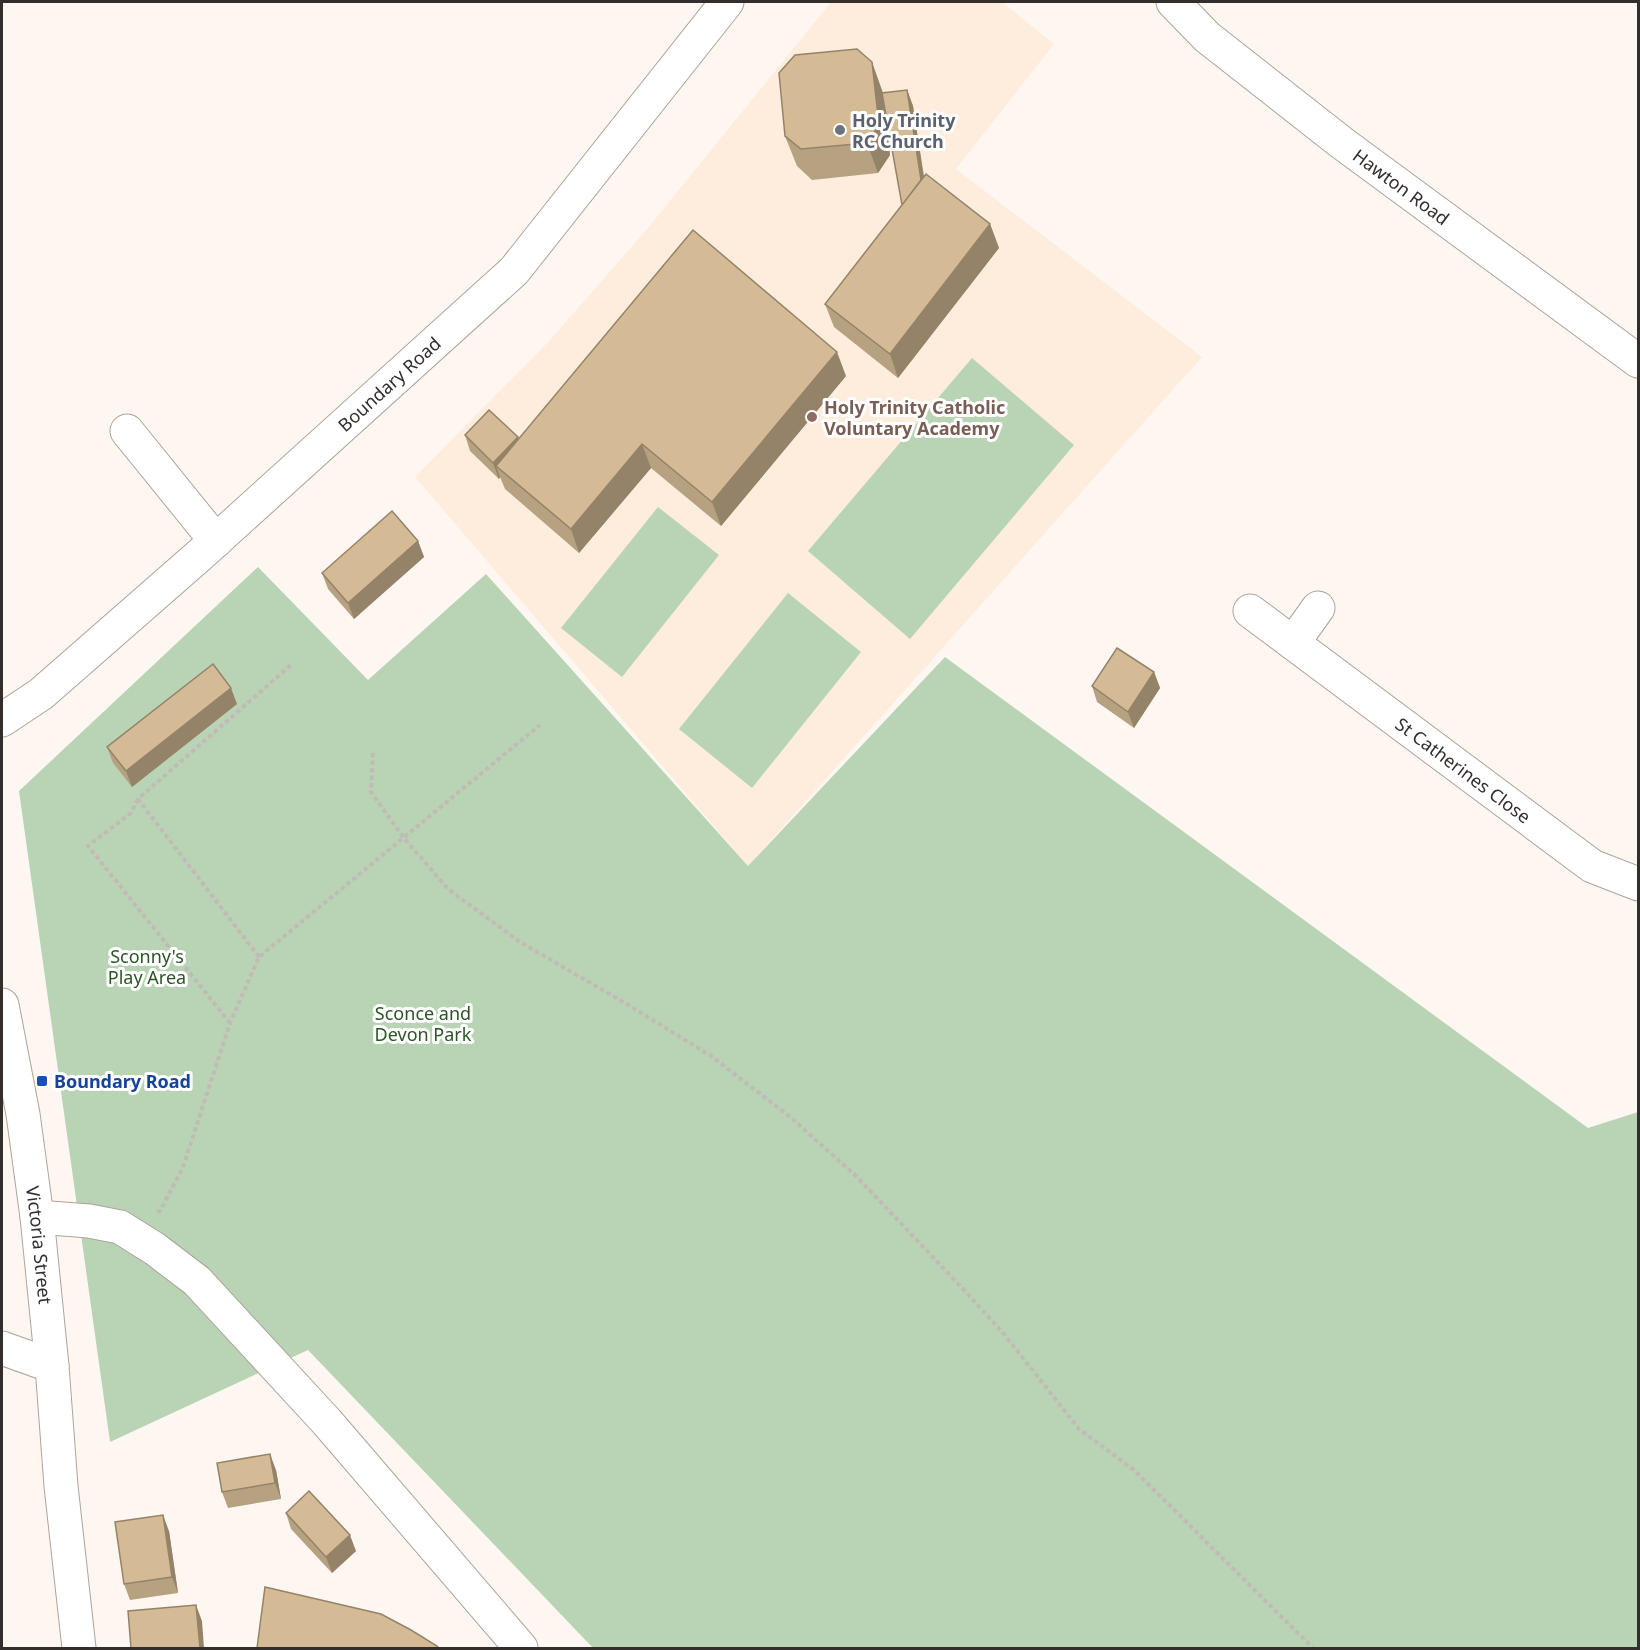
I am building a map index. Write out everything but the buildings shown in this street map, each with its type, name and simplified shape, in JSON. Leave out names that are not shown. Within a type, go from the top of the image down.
[{"type":"street","name":"Boundary Road","points":[[2,720],[41,694],[216,541],[514,271],[727,2]]},
{"type":"street","name":"Hawton Road","points":[[1173,2],[1207,37],[1342,143],[1638,361]]},
{"type":"street","points":[[127,431],[216,541]]},
{"type":"street","points":[[1293,643],[1318,608]]},
{"type":"street","name":"St Catherines Close","points":[[1250,612],[1592,866],[1638,884]]},
{"type":"street","name":"Victoria Street","points":[[2,1005],[23,1114],[37,1217],[61,1486],[79,1648]]},
{"type":"street","points":[[37,1217],[89,1221],[120,1227],[155,1249],[197,1281],[327,1422],[521,1648]]},
{"type":"street","points":[[2,1348],[52,1366]]},
{"type":"path","points":[[230,1023],[88,846],[132,813],[138,798],[291,665]]},
{"type":"path","points":[[120,1227],[160,1211],[183,1167],[230,1023],[260,957],[540,725]]},
{"type":"path","points":[[373,753],[371,792],[404,838],[448,889],[520,942],[711,1056],[789,1116],[856,1176],[1004,1334],[1080,1429],[1134,1470],[1313,1648]]},
{"type":"path","points":[[138,798],[260,957]]},
{"type":"shaded area","name":"Holy Trinity Catholic Voluntary Academy","points":[[831,2],[1002,2],[1054,44],[956,169],[1202,357],[748,866],[415,477],[551,339],[648,228]]},
{"type":"green space","points":[[972,358],[1074,445],[910,639],[808,551]]},
{"type":"green space","points":[[658,507],[719,555],[622,677],[561,628]]},
{"type":"green space","name":"Sconce and Devon Park","points":[[258,567],[368,680],[486,574],[748,866],[945,657],[1588,1128],[1638,1112],[1638,1648],[593,1648],[308,1350],[110,1442],[19,791]]},
{"type":"green space","points":[[788,593],[861,652],[752,788],[679,729]]},
{"type":"place","name":"Holy Trinity RC Church","points":[[840,130]]},
{"type":"place","name":"Holy Trinity Catholic Voluntary Academy","points":[[812,417]]},
{"type":"place","name":"Boundary Road","points":[[42,1081]]},
{"type":"park label","name":"Sconny's Play Area","points":[[147,966]]}]
